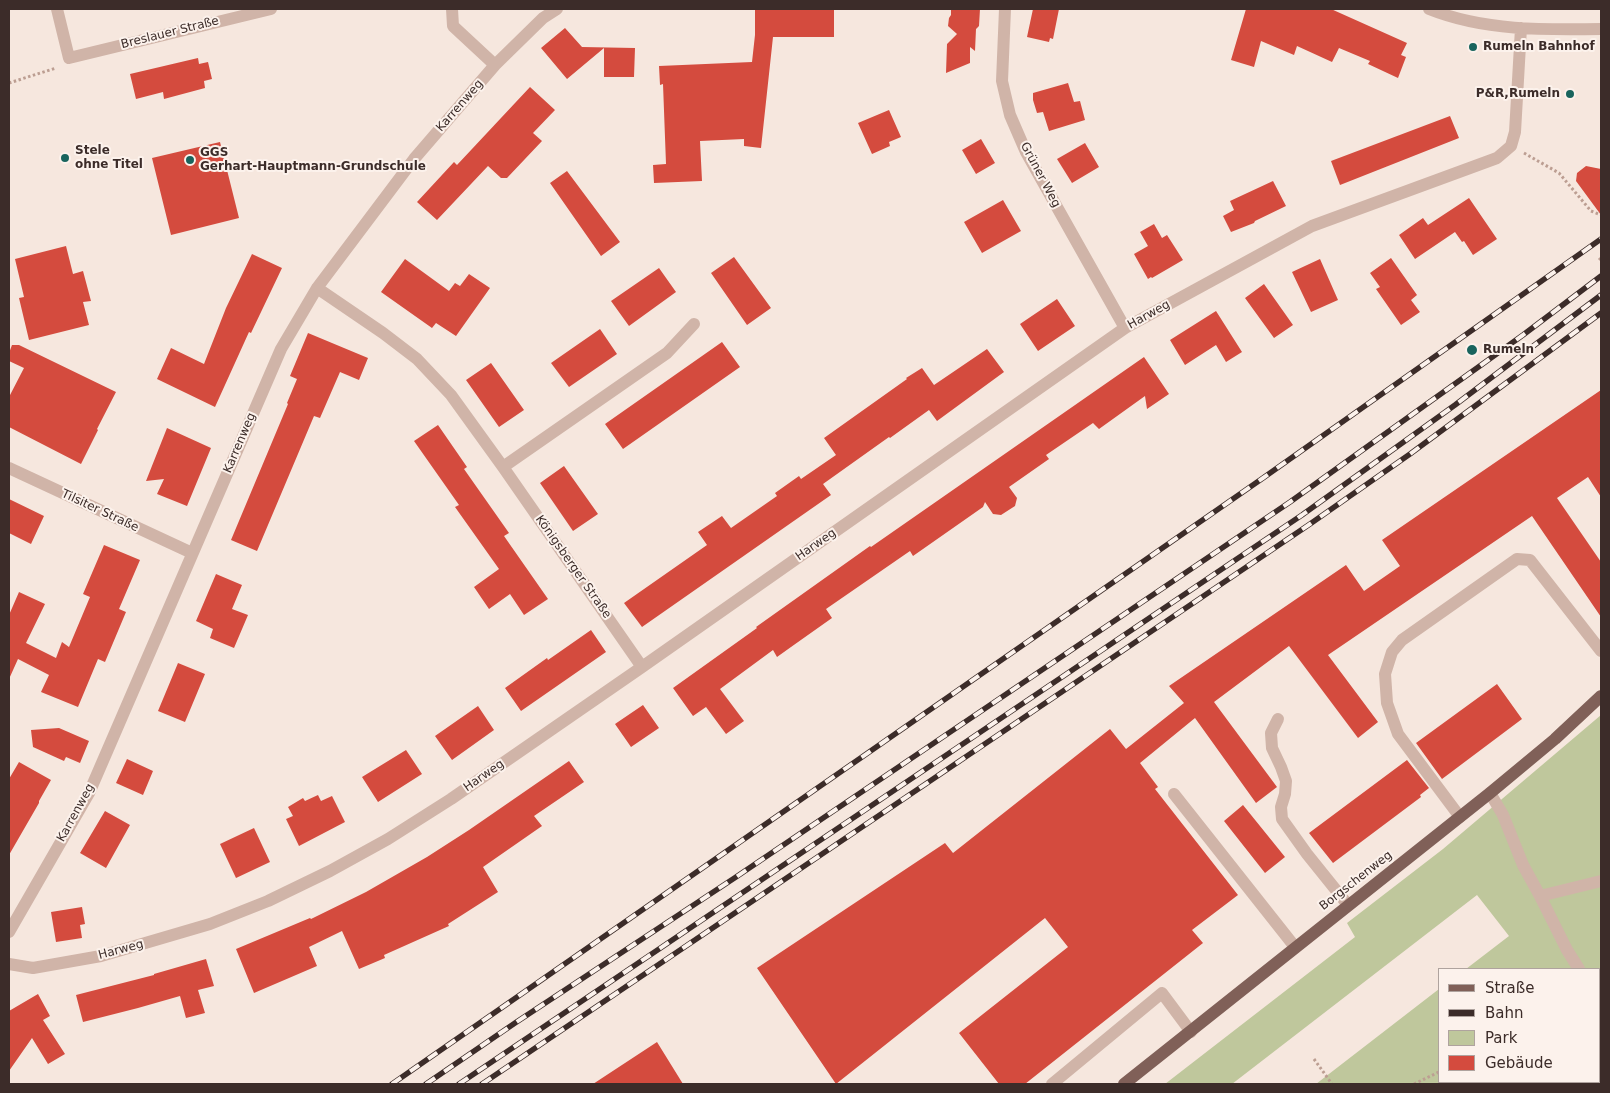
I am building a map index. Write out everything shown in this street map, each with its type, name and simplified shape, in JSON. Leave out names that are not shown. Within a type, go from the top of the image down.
[{"type":"main road","name":"Borgschenweg","points":[[1124,1084],[1490,793],[1555,739],[1601,696]]},
{"type":"street","points":[[57,9],[69,58]]},
{"type":"street","name":"Breslauer Straße","points":[[69,58],[271,9]]},
{"type":"street","points":[[452,9],[453,26],[495,65]]},
{"type":"street","name":"Karrenweg","points":[[9,932],[89,793],[281,349],[317,288],[414,159],[495,65],[543,18],[557,9]]},
{"type":"street","name":"Grüner Weg","points":[[1004,9],[1002,81],[1010,115],[1026,152],[1125,328]]},
{"type":"street","points":[[1429,9],[1480,23],[1521,28],[1559,30],[1601,29]]},
{"type":"street","points":[[1510,146],[1516,132],[1521,28]]},
{"type":"street","name":"Harweg","points":[[9,964],[33,968],[101,956],[210,924],[268,901],[388,839],[451,799],[642,667],[1125,328],[1312,226],[1497,158],[1510,146]]},
{"type":"street","name":"Königsberger Straße","points":[[317,288],[383,333],[417,359],[451,395],[503,466],[642,667]]},
{"type":"street","points":[[503,466],[667,353],[694,324]]},
{"type":"street","name":"Tilsiter Straße","points":[[9,468],[192,553]]},
{"type":"street","points":[[1460,817],[1398,734],[1387,703],[1384,674],[1392,652],[1402,640],[1517,558],[1530,560],[1601,651]]},
{"type":"street","points":[[1278,719],[1271,733],[1272,748],[1286,781],[1281,807],[1282,819],[1348,905]]},
{"type":"street","points":[[1490,793],[1503,815],[1524,865],[1567,950],[1578,968]]},
{"type":"street","points":[[1174,794],[1295,947]]},
{"type":"street","points":[[1540,896],[1601,881]]},
{"type":"street","points":[[1052,1084],[1162,993],[1191,1032]]},
{"type":"path","points":[[9,82],[64,65],[69,58]]},
{"type":"path","points":[[1510,146],[1559,173],[1591,211],[1601,215]]},
{"type":"path","points":[[1314,1059],[1332,1084]]},
{"type":"path","points":[[1414,1084],[1438,1072]]},
{"type":"green space","points":[[1601,715],[1601,1084],[1316,1084],[1438,990],[1438,1083],[1600,1083],[1600,968],[1467,968],[1509,936],[1477,895],[1232,1084],[1165,1084],[1355,937],[1347,923],[1443,849]]},
{"type":"building","points":[[755,9],[834,9],[834,37],[773,37],[761,148],[744,146],[744,139],[700,141],[702,181],[654,183],[653,165],[666,164],[663,84],[660,85],[659,66],[752,62]]},
{"type":"building","points":[[951,9],[980,9],[979,26],[976,29],[975,51],[970,47],[970,63],[946,73],[947,44],[957,34],[948,26]]},
{"type":"building","points":[[1033,9],[1059,9],[1053,39],[1050,38],[1049,42],[1027,37]]},
{"type":"building","points":[[1246,9],[1331,9],[1407,43],[1401,55],[1406,57],[1398,78],[1368,64],[1370,61],[1339,48],[1332,62],[1297,46],[1294,55],[1261,41],[1254,67],[1231,60]]},
{"type":"building","points":[[565,28],[582,47],[635,48],[634,77],[604,77],[604,48],[567,79],[541,48]]},
{"type":"building","points":[[198,58],[199,64],[208,62],[212,79],[204,81],[205,88],[164,99],[163,92],[136,99],[130,74]]},
{"type":"building","points":[[1068,83],[1074,102],[1080,101],[1085,120],[1049,131],[1043,112],[1037,113],[1033,93]]},
{"type":"building","points":[[530,87],[555,110],[533,133],[542,141],[507,178],[501,178],[488,166],[437,220],[417,202],[454,162],[457,165]]},
{"type":"building","points":[[889,110],[901,137],[889,142],[890,146],[872,154],[858,123]]},
{"type":"building","points":[[1450,116],[1459,138],[1340,185],[1331,161]]},
{"type":"building","points":[[981,139],[995,163],[976,174],[962,150]]},
{"type":"building","points":[[220,142],[239,218],[171,235],[152,158]]},
{"type":"building","points":[[1085,143],[1099,167],[1072,183],[1057,159]]},
{"type":"building","points":[[1586,166],[1601,169],[1601,215],[1576,181],[1577,173]]},
{"type":"building","points":[[567,171],[620,242],[601,256],[550,183]]},
{"type":"building","points":[[1273,181],[1286,206],[1254,223],[1231,232],[1223,216],[1234,210],[1230,201]]},
{"type":"building","points":[[1469,198],[1497,239],[1473,255],[1464,241],[1462,242],[1455,232],[1415,259],[1399,235],[1423,218],[1428,225]]},
{"type":"building","points":[[1003,200],[1021,231],[982,253],[964,222]]},
{"type":"building","points":[[1154,224],[1162,238],[1167,235],[1183,260],[1148,279],[1134,254],[1148,246],[1140,232]]},
{"type":"building","points":[[66,246],[73,274],[83,271],[91,301],[83,302],[89,325],[29,340],[19,298],[24,297],[15,259]]},
{"type":"building","points":[[252,254],[282,268],[251,333],[249,332],[215,407],[157,379],[171,348],[204,364],[226,308]]},
{"type":"building","points":[[734,257],[771,308],[747,325],[711,273]]},
{"type":"building","points":[[1391,258],[1417,295],[1411,300],[1420,312],[1401,325],[1376,289],[1380,287],[1370,273]]},
{"type":"building","points":[[405,259],[449,291],[455,283],[460,286],[469,274],[490,288],[456,336],[436,323],[432,328],[381,292]]},
{"type":"building","points":[[1320,259],[1338,300],[1311,312],[1292,272]]},
{"type":"building","points":[[659,268],[676,292],[629,326],[611,301]]},
{"type":"building","points":[[1264,284],[1293,325],[1274,338],[1245,298]]},
{"type":"building","points":[[1057,299],[1075,326],[1038,351],[1020,324]]},
{"type":"building","points":[[1216,311],[1242,352],[1226,362],[1216,345],[1185,365],[1170,340]]},
{"type":"building","points":[[600,329],[617,354],[569,387],[551,363]]},
{"type":"building","points":[[308,333],[368,358],[359,380],[340,372],[320,418],[314,416],[257,551],[231,540],[288,404],[297,379],[290,376]]},
{"type":"building","points":[[722,342],[740,367],[623,449],[605,424]]},
{"type":"building","points":[[12,345],[19,345],[116,392],[81,464],[9,427],[9,397],[24,368],[9,361]]},
{"type":"building","points":[[987,349],[1004,372],[937,421],[929,410],[889,437],[823,484],[831,495],[642,627],[624,603],[707,545],[698,532],[722,516],[731,528],[777,496],[775,493],[799,476],[801,479],[836,455],[824,438],[906,378],[922,368],[934,385]]},
{"type":"building","points":[[1144,357],[1169,394],[1147,409],[1145,396],[1099,429],[1093,423],[1046,455],[1049,459],[1009,487],[1017,498],[1015,506],[1001,515],[993,514],[985,502],[983,507],[913,556],[910,551],[826,609],[832,618],[777,657],[773,650],[720,689],[744,721],[726,734],[706,707],[693,716],[673,688],[870,546]]},
{"type":"building","points":[[491,363],[524,410],[499,427],[466,380]]},
{"type":"building","points":[[1601,390],[1601,497],[1588,477],[1557,498],[1601,562],[1601,617],[1532,516],[1328,655],[1378,722],[1358,738],[1289,646],[1214,702],[1277,787],[1256,803],[1195,718],[1140,763],[1158,787],[1155,789],[1238,895],[1192,930],[1203,943],[1025,1084],[999,1084],[959,1033],[1068,947],[1045,918],[836,1084],[757,968],[945,843],[953,853],[1110,729],[1126,749],[1184,703],[1169,686],[1346,565],[1364,591],[1400,566],[1382,540]]},
{"type":"building","points":[[438,425],[467,467],[464,469],[509,533],[504,536],[548,599],[524,615],[510,594],[489,609],[474,587],[499,569],[455,507],[459,505],[414,441]]},
{"type":"building","points":[[167,428],[211,448],[187,506],[157,494],[164,479],[146,481]]},
{"type":"building","points":[[564,466],[598,514],[573,531],[540,483]]},
{"type":"building","points":[[9,499],[44,516],[31,544],[9,533]]},
{"type":"building","points":[[104,545],[140,560],[119,609],[126,612],[105,662],[98,659],[78,707],[41,692],[49,675],[18,659],[9,679],[9,615],[19,592],[45,604],[26,643],[56,658],[62,642],[69,647],[90,597],[83,594]]},
{"type":"building","points":[[216,574],[242,585],[232,609],[248,615],[234,648],[210,638],[213,629],[196,621]]},
{"type":"building","points":[[591,630],[606,652],[521,711],[505,688]]},
{"type":"building","points":[[178,663],[205,674],[185,722],[158,711]]},
{"type":"building","points":[[1497,684],[1522,719],[1442,779],[1416,743]]},
{"type":"building","points":[[643,705],[659,728],[631,747],[615,724]]},
{"type":"building","points":[[478,706],[494,730],[452,760],[435,736]]},
{"type":"building","points":[[59,728],[89,741],[80,763],[66,757],[64,761],[33,747],[31,730]]},
{"type":"building","points":[[406,750],[422,774],[378,802],[362,777]]},
{"type":"building","points":[[127,759],[153,771],[143,795],[116,783]]},
{"type":"building","points":[[1407,760],[1429,788],[1420,795],[1421,797],[1333,863],[1309,833]]},
{"type":"building","points":[[569,761],[584,782],[534,816],[542,826],[483,867],[498,892],[448,924],[449,926],[384,955],[385,958],[359,969],[342,931],[309,947],[317,966],[254,993],[236,949],[311,919],[366,892],[469,830]]},
{"type":"building","points":[[19,762],[51,780],[9,855],[9,779]]},
{"type":"building","points":[[318,795],[321,801],[332,796],[345,822],[299,846],[286,819],[293,816],[288,807],[303,798],[305,801]]},
{"type":"building","points":[[1243,805],[1285,857],[1265,873],[1224,821]]},
{"type":"building","points":[[105,811],[130,825],[106,868],[80,853]]},
{"type":"building","points":[[254,828],[270,862],[236,878],[220,844]]},
{"type":"building","points":[[82,907],[85,924],[80,925],[82,938],[56,942],[51,912]]},
{"type":"building","points":[[206,959],[214,986],[198,990],[205,1013],[186,1018],[180,996],[83,1022],[76,995],[154,975]]},
{"type":"building","points":[[38,994],[50,1016],[43,1020],[65,1054],[48,1064],[32,1038],[9,1071],[9,1011]]},
{"type":"building","points":[[657,1042],[683,1084],[593,1084]]},
{"type":"railway","points":[[392,1084],[1263,478],[1601,239]]},
{"type":"railway","points":[[426,1084],[736,877],[1290,502],[1523,335],[1601,276]]},
{"type":"railway","points":[[459,1084],[1302,515],[1455,405],[1601,295]]},
{"type":"railway","points":[[482,1084],[1310,524],[1410,454],[1601,313]]},
{"type":"place","name":"Rumeln Bahnhof","points":[[1473,47]]},
{"type":"place","name":"P&R,Rumeln","points":[[1570,94]]},
{"type":"place","name":"Stele ohne Titel","points":[[65,158]]},
{"type":"place","name":"GGS Gerhart-Hauptmann-Grundschule","points":[[190,160]]},
{"type":"place","name":"Rumeln","points":[[1472,350]]}]
